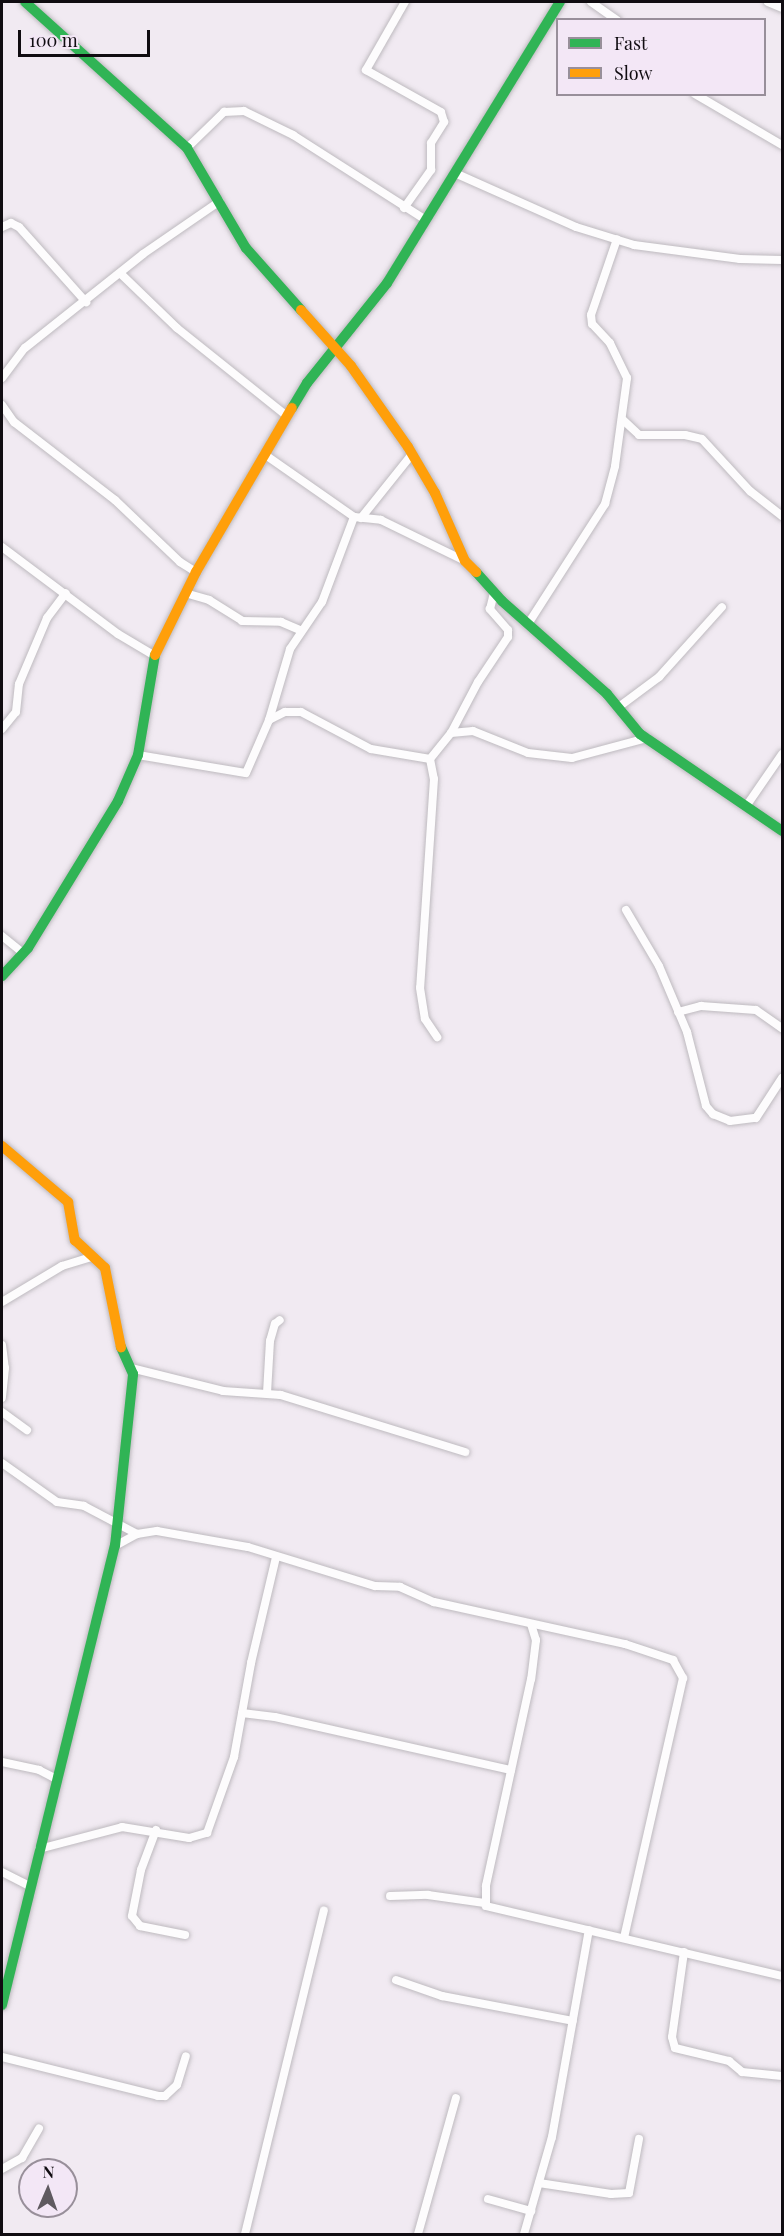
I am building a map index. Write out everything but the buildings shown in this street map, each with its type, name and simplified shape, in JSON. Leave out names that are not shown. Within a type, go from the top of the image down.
[{"type":"street","points":[[25,2],[187,148],[262,270],[336,348],[412,454],[444,512],[465,561],[494,593],[620,706],[646,738],[783,831]]},
{"type":"street","points":[[404,208],[431,170],[431,143],[444,122],[441,112],[366,70],[405,2]]},
{"type":"street","points":[[2,975],[23,953],[98,835],[138,754],[155,656],[196,572],[307,383],[381,291],[457,174],[560,2]]},
{"type":"street","points":[[591,2],[614,18]]},
{"type":"street","points":[[768,2],[783,8]]},
{"type":"street","points":[[697,96],[783,145]]},
{"type":"street","points":[[187,148],[224,112],[244,111],[292,135],[426,220]]},
{"type":"street","points":[[457,174],[576,227],[617,239],[664,251],[783,260]]},
{"type":"street","points":[[2,378],[25,348],[181,226],[220,201]]},
{"type":"street","points":[[2,227],[11,223],[19,227],[86,302]]},
{"type":"street","points":[[528,624],[605,504],[622,419],[625,370],[610,343],[592,324],[591,315],[617,239]]},
{"type":"street","points":[[122,274],[177,328],[287,416]]},
{"type":"street","points":[[2,405],[14,422],[48,452],[115,500],[180,562],[196,572]]},
{"type":"street","points":[[622,419],[639,435],[685,435],[702,439],[750,491],[783,516]]},
{"type":"street","points":[[264,454],[358,517],[381,520],[465,561]]},
{"type":"street","points":[[138,754],[246,773],[269,720],[288,656],[300,630],[322,602],[358,517],[412,454]]},
{"type":"street","points":[[2,548],[66,593],[118,634],[155,656]]},
{"type":"street","points":[[2,729],[16,711],[19,684],[47,618],[66,593]]},
{"type":"street","points":[[185,593],[209,600],[242,621],[281,622],[300,630]]},
{"type":"street","points":[[430,759],[452,733],[478,682],[508,637],[508,630],[490,609],[494,593]]},
{"type":"street","points":[[620,706],[659,677],[722,607]]},
{"type":"street","points":[[269,720],[285,712],[301,712],[371,749],[430,759]]},
{"type":"street","points":[[452,733],[473,731],[528,753],[572,758],[646,738]]},
{"type":"street","points":[[747,805],[783,754]]},
{"type":"street","points":[[430,759],[434,779],[420,988],[425,1019],[437,1037]]},
{"type":"street","points":[[626,909],[658,966],[678,1012],[695,1054],[706,1106],[720,1118],[756,1118],[783,1078]]},
{"type":"street","points":[[2,936],[23,953]]},
{"type":"street","points":[[678,1012],[700,1006],[756,1010],[783,1028]]},
{"type":"street","points":[[2,1146],[68,1202],[75,1240],[105,1268],[121,1349],[131,1368],[115,1546],[29,1886],[2,2005]]},
{"type":"street","points":[[2,1302],[62,1266],[92,1257]]},
{"type":"street","points":[[267,1392],[270,1341],[274,1324],[280,1320]]},
{"type":"street","points":[[2,1345],[5,1368],[2,1398]]},
{"type":"street","points":[[131,1368],[223,1391],[267,1392],[365,1418],[465,1452]]},
{"type":"street","points":[[2,1412],[27,1430]]},
{"type":"street","points":[[2,1463],[57,1502],[84,1506],[137,1534]]},
{"type":"street","points":[[115,1546],[137,1534],[178,1533],[248,1547],[276,1557],[531,1624],[625,1644],[673,1660],[682,1672],[674,1728],[624,1937]]},
{"type":"street","points":[[39,1849],[123,1827],[156,1830],[189,1838],[207,1833],[234,1757],[276,1557]]},
{"type":"street","points":[[484,1903],[533,1669],[536,1640],[531,1624]]},
{"type":"street","points":[[242,1713],[275,1717],[511,1770]]},
{"type":"street","points":[[2,1762],[39,1770],[57,1779]]},
{"type":"street","points":[[156,1830],[141,1870],[132,1916],[140,1926],[184,1935]]},
{"type":"street","points":[[2,1872],[29,1886]]},
{"type":"street","points":[[390,1896],[428,1895],[484,1903],[495,1910],[624,1937],[783,1976]]},
{"type":"street","points":[[245,2235],[324,1910]]},
{"type":"street","points":[[524,2235],[539,2183],[573,2021],[589,1930]]},
{"type":"street","points":[[684,1952],[672,2037],[675,2048],[729,2061],[742,2072],[783,2076]]},
{"type":"street","points":[[396,1980],[442,1996],[573,2021]]},
{"type":"street","points":[[2,2057],[165,2096],[177,2085],[186,2056]]},
{"type":"street","points":[[418,2235],[456,2098]]},
{"type":"street","points":[[2,2169],[22,2158],[39,2129]]},
{"type":"street","points":[[539,2183],[602,2193],[629,2193],[639,2139]]},
{"type":"street","points":[[488,2199],[531,2211]]},
{"type":"traffic: fast","points":[[25,2],[187,148],[246,248],[301,310]]},
{"type":"traffic: fast","points":[[292,408],[307,383],[387,283],[560,2]]},
{"type":"traffic: fast","points":[[476,572],[502,601],[607,694],[640,734],[782,831]]},
{"type":"traffic: fast","points":[[2,976],[28,948],[118,801],[138,755],[155,655]]},
{"type":"traffic: fast","points":[[2,2005],[115,1546],[133,1374],[121,1347]]},
{"type":"traffic: slow","points":[[301,310],[351,366],[408,447],[435,493],[465,561],[476,572]]},
{"type":"traffic: slow","points":[[155,655],[196,572],[292,408]]},
{"type":"traffic: slow","points":[[2,1146],[68,1202],[75,1240],[105,1268],[121,1347]]}]
